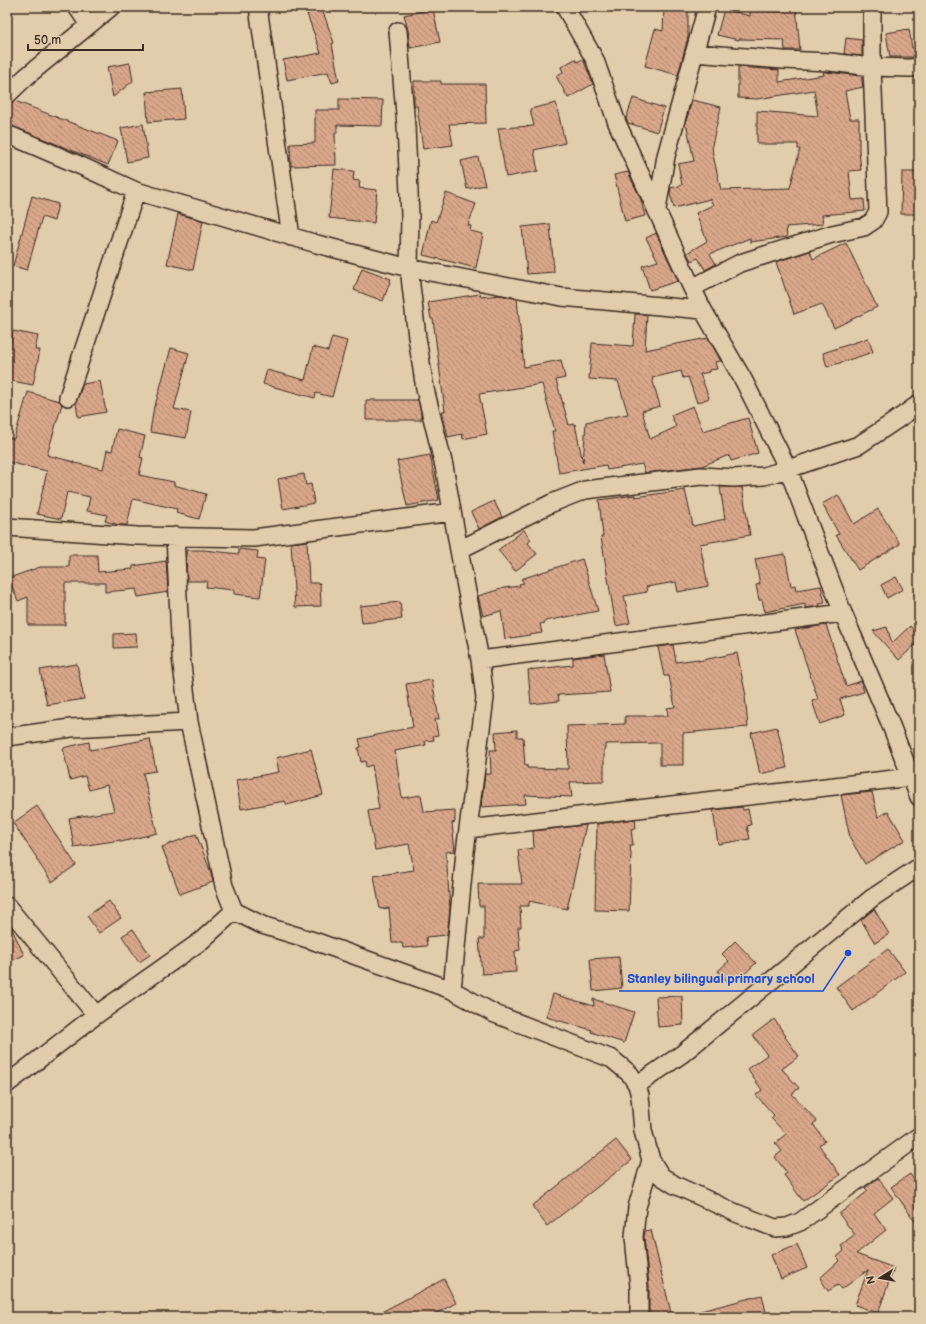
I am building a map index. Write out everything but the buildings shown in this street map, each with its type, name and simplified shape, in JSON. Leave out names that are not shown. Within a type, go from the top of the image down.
[{"type":"street","points":[[77,7],[89,25]]},
{"type":"street","points":[[7,95],[27,76],[111,7]]},
{"type":"street","points":[[258,7],[291,237]]},
{"type":"street","points":[[565,7],[595,60],[617,123],[692,288],[744,381],[788,469],[842,613],[890,723],[919,797]]},
{"type":"street","points":[[657,209],[666,156],[707,7]]},
{"type":"street","points":[[692,288],[740,263],[832,234],[864,227],[873,221],[878,212],[872,67],[872,7]]},
{"type":"street","points":[[398,31],[406,126],[410,216],[409,268],[417,337],[425,389],[444,466],[480,660],[485,698],[468,829],[452,990]]},
{"type":"street","points":[[694,52],[783,60],[830,62],[872,67],[919,67]]},
{"type":"street","points":[[7,134],[136,191],[291,237],[409,268],[562,297],[703,310]]},
{"type":"street","points":[[68,397],[136,191]]},
{"type":"street","points":[[459,550],[552,502],[585,490],[701,476],[734,478],[764,476],[788,469],[859,445],[895,422],[919,404]]},
{"type":"street","points":[[7,527],[137,536],[254,538],[452,512]]},
{"type":"street","points":[[175,536],[181,656],[189,722],[224,886],[234,911],[262,925],[314,941],[452,990],[495,1014],[612,1059],[630,1074],[636,1085],[640,1096],[643,1131],[651,1160],[661,1176],[675,1185],[775,1228],[787,1227],[800,1222],[919,1136]]},
{"type":"street","points":[[480,660],[842,613]]},
{"type":"street","points":[[7,737],[71,728],[189,722]]},
{"type":"street","points":[[468,829],[911,777]]},
{"type":"street","points":[[636,1085],[682,1054],[872,898],[919,867]]},
{"type":"street","points":[[7,906],[96,1015]]},
{"type":"street","points":[[7,1084],[96,1015],[201,941],[234,911]]},
{"type":"street","points":[[639,1317],[639,1287],[634,1237],[637,1207],[651,1160]]},
{"type":"place","name":"Stanley bilingual primary school","points":[[848,953]]}]
